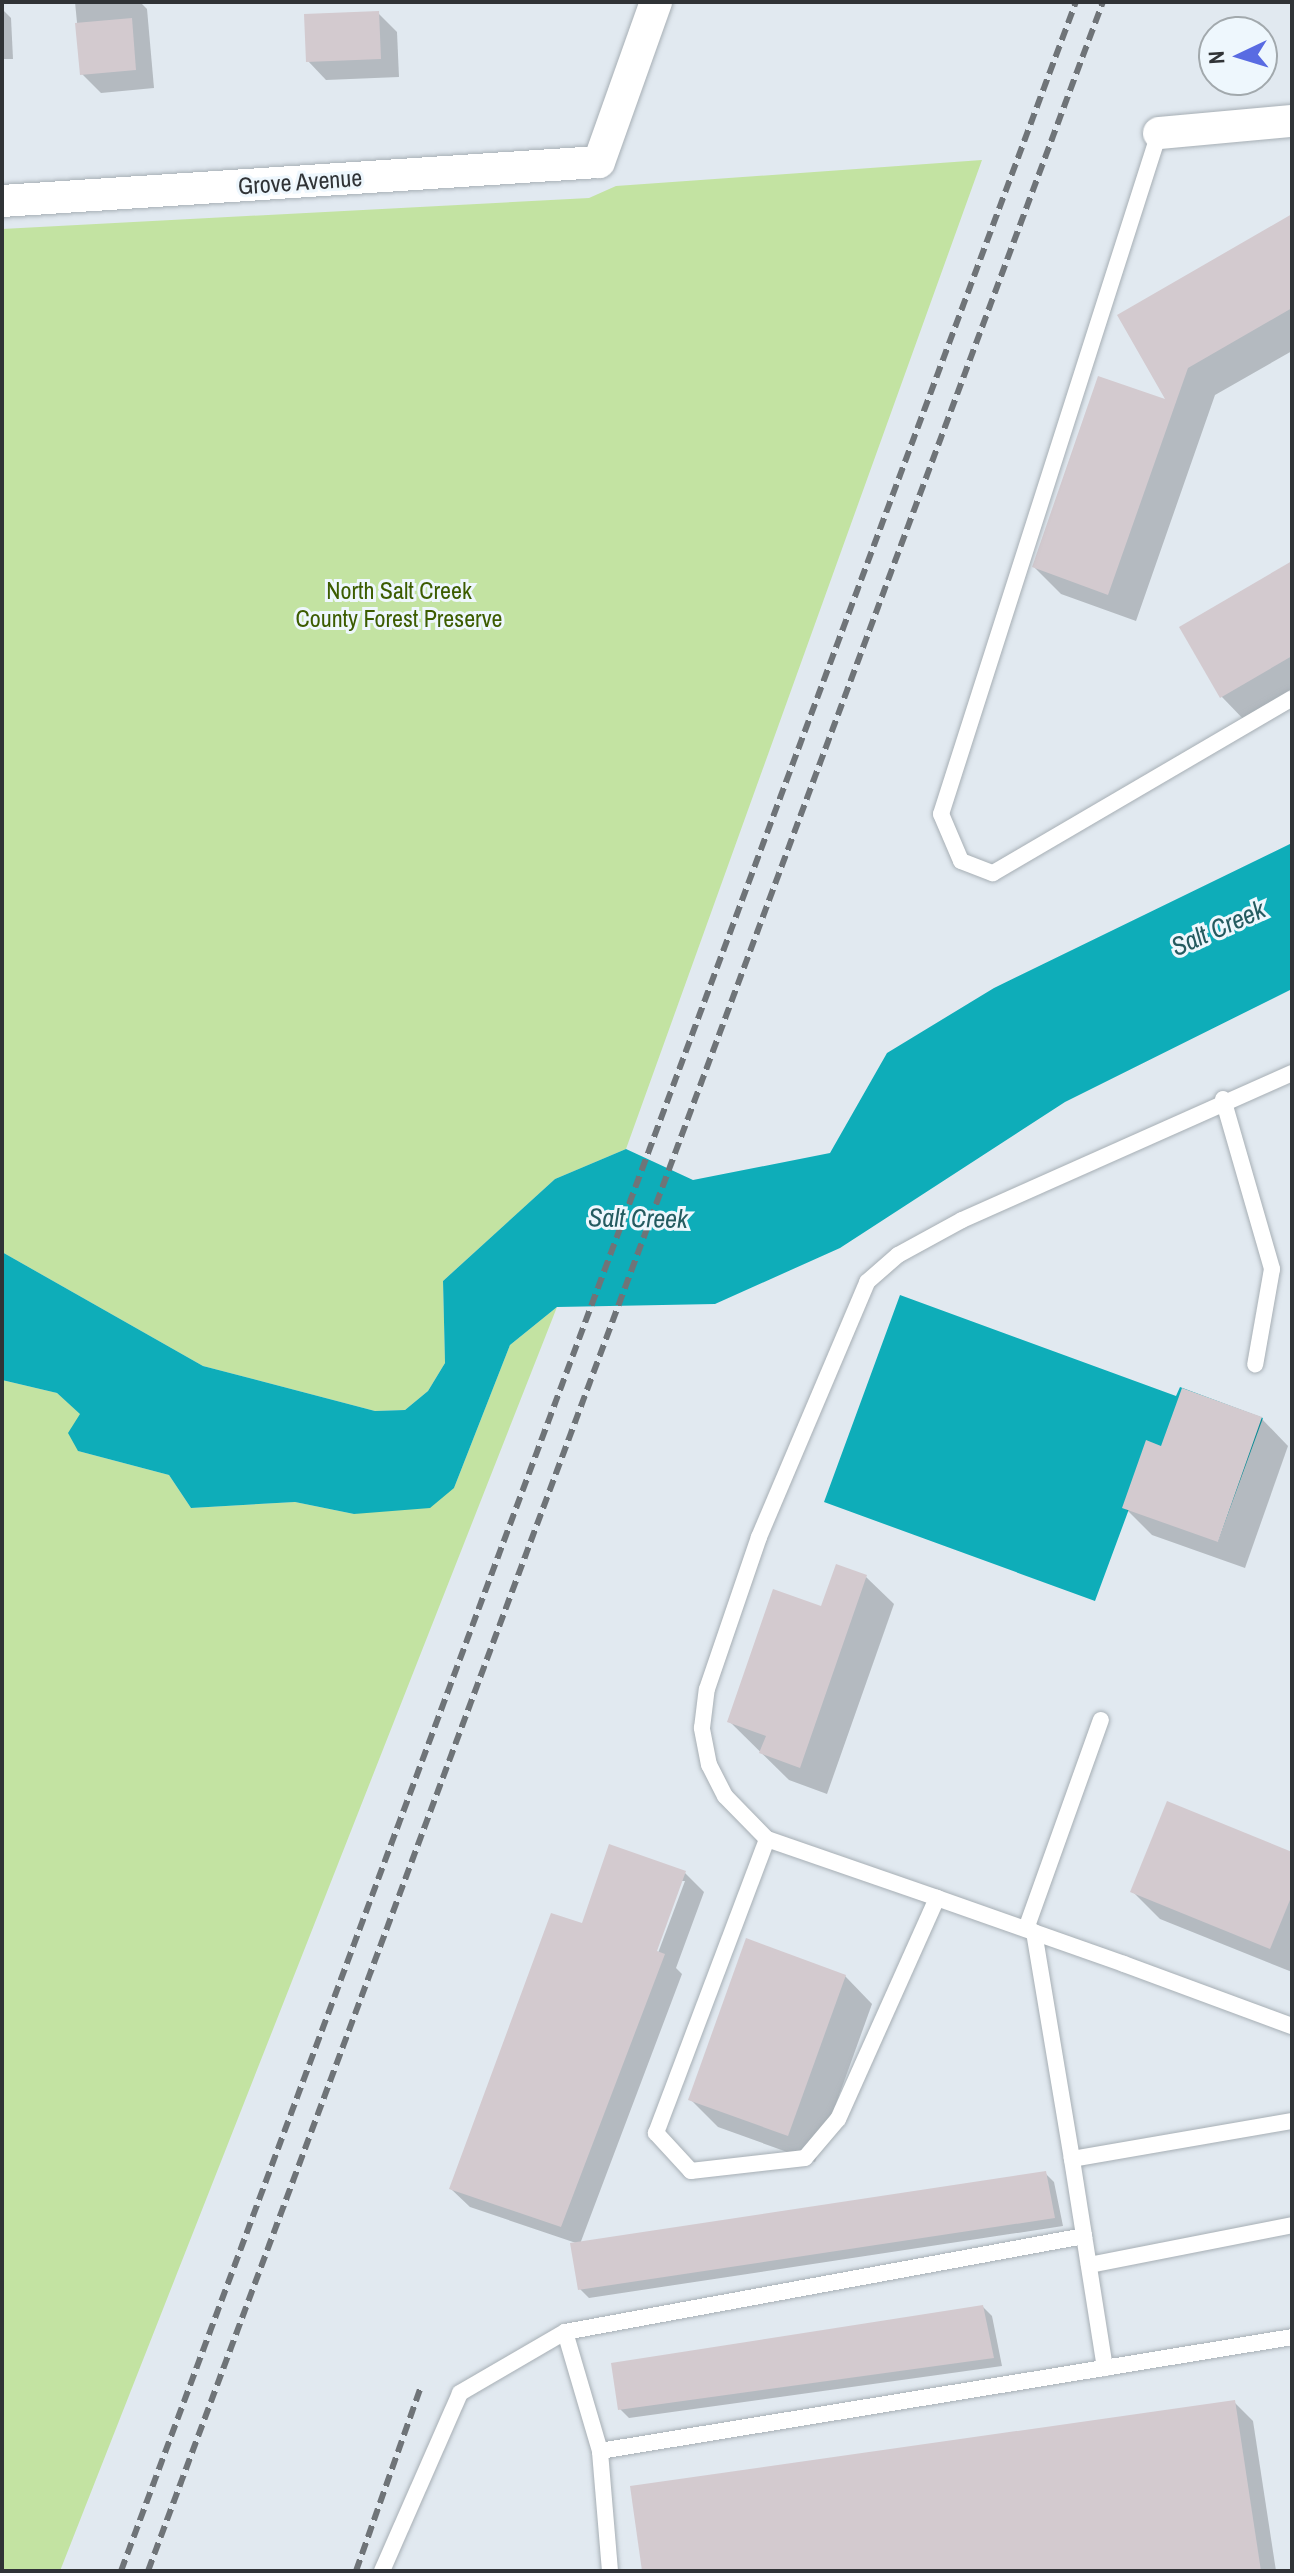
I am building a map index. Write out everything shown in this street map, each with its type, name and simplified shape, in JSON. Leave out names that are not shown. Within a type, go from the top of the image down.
[{"type":"street","name":"Grove Avenue","points":[[2,201],[599,162],[656,2]]},
{"type":"street","points":[[1159,133],[1292,121]]},
{"type":"lane","points":[[1159,133],[941,814],[961,861],[993,873],[1292,698]]},
{"type":"lane","points":[[1292,1073],[1223,1099],[962,1220],[898,1255],[867,1282],[759,1537],[707,1689],[702,1728],[709,1765],[725,1796],[767,1839],[1292,2026]]},
{"type":"lane","points":[[1223,1099],[1272,1269],[1255,1365]]},
{"type":"lane","points":[[1101,1720],[1030,1931],[1072,2159],[1105,2368]]},
{"type":"lane","points":[[767,1839],[656,2133],[691,2171],[805,2158],[838,2119],[937,1898]]},
{"type":"lane","points":[[1072,2159],[1292,2121]]},
{"type":"lane","points":[[1089,2265],[1292,2225]]},
{"type":"lane","points":[[382,2571],[460,2393],[565,2332],[1084,2236]]},
{"type":"lane","points":[[565,2332],[600,2451],[610,2571]]},
{"type":"lane","points":[[600,2451],[1292,2337]]},
{"type":"green space","name":"North Salt Creek County Forest Preserve","points":[[982,160],[626,1149],[555,1179],[443,1281],[445,1363],[428,1391],[405,1410],[375,1411],[203,1366],[2,1252],[2,229],[589,198],[616,186]]},
{"type":"green space","points":[[557,1307],[60,2571],[2,2571],[2,1380],[57,1393],[81,1414],[78,1451],[169,1475],[191,1508],[295,1502],[354,1514],[454,1488],[510,1345]]},
{"type":"water","name":"Salt Creek","points":[[1292,843],[1292,989],[1065,1102],[840,1248],[715,1304],[557,1307],[510,1345],[454,1488],[430,1508],[354,1514],[295,1502],[191,1508],[169,1475],[78,1451],[68,1433],[80,1414],[57,1393],[2,1380],[2,1252],[203,1366],[375,1411],[405,1410],[428,1391],[445,1363],[443,1281],[555,1179],[626,1149],[693,1180],[830,1153],[887,1053],[994,988]]},
{"type":"water","points":[[900,1295],[1176,1396],[1180,1387],[1263,1418],[1218,1541],[1129,1509],[1095,1601],[824,1502]]},
{"type":"building","points":[[379,11],[381,59],[306,62],[304,14]]},
{"type":"building","points":[[132,18],[136,70],[80,75],[75,23]]},
{"type":"building","points":[[1292,214],[1292,308],[1188,368],[1108,595],[1032,567],[1098,376],[1165,399],[1117,315]]},
{"type":"building","points":[[1292,561],[1292,656],[1220,698],[1179,627]]},
{"type":"building","points":[[1182,1388],[1262,1417],[1218,1542],[1122,1508],[1146,1440],[1161,1446]]},
{"type":"building","points":[[836,1564],[867,1575],[800,1768],[759,1753],[766,1736],[727,1722],[773,1589],[821,1606]]},
{"type":"building","points":[[1167,1801],[1292,1852],[1292,1895],[1270,1949],[1130,1892]]},
{"type":"building","points":[[609,1844],[686,1871],[657,1951],[665,1954],[561,2227],[449,2189],[551,1913],[582,1923]]},
{"type":"building","points":[[746,1938],[846,1975],[788,2136],[688,2100]]},
{"type":"building","points":[[1046,2171],[1055,2218],[578,2290],[570,2243]]},
{"type":"building","points":[[983,2305],[994,2358],[618,2410],[611,2363]]},
{"type":"building","points":[[1235,2400],[1261,2571],[642,2571],[630,2486]]},
{"type":"railway","points":[[121,2571],[1076,2]]},
{"type":"railway","points":[[148,2571],[1103,2]]},
{"type":"railway","points":[[356,2571],[420,2389]]}]
